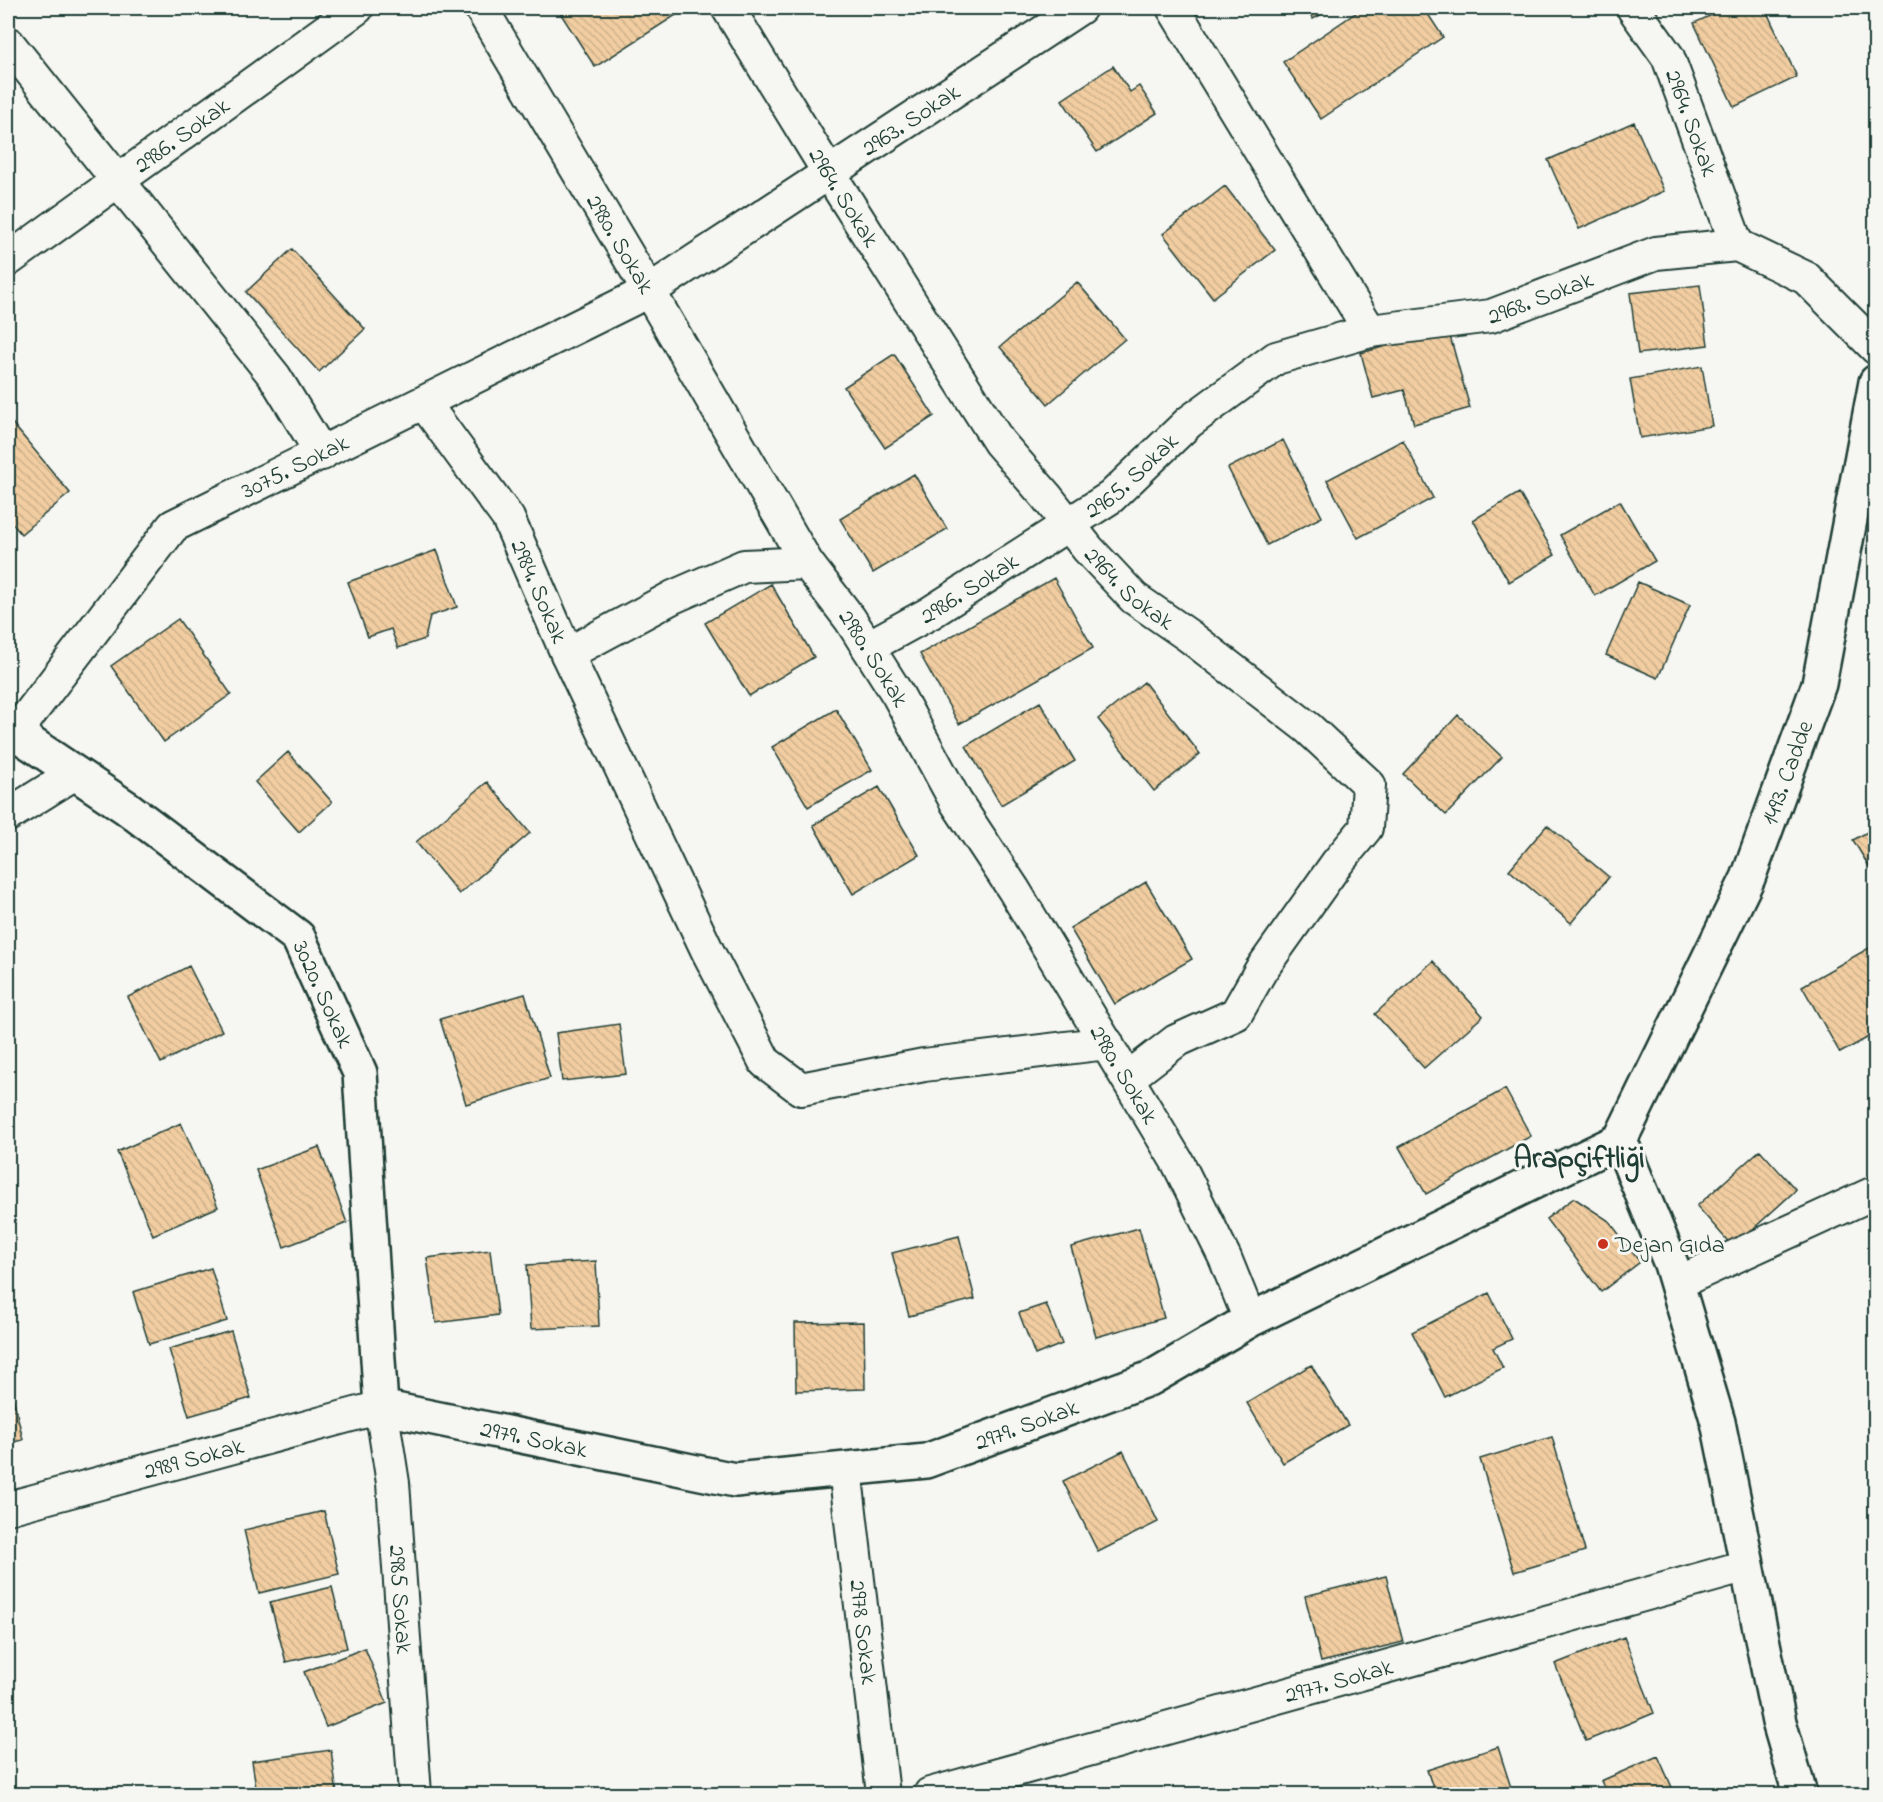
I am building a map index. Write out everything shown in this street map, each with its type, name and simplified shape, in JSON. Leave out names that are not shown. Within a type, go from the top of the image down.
[{"type":"street","name":"2986. Sokak","points":[[8,260],[357,8]]},
{"type":"street","name":"2980. Sokak","points":[[481,8],[807,563],[868,647],[898,695],[956,802],[1014,890],[1178,1163],[1225,1258],[1250,1320]]},
{"type":"street","name":"2964. Sokak","points":[[728,8],[999,442],[1088,549],[1134,598],[1189,636],[1308,728],[1369,785],[1366,828],[1337,862],[1261,970],[1236,1014],[1176,1041],[1128,1078]]},
{"type":"street","name":"2963. Sokak","points":[[649,291],[1080,8]]},
{"type":"street","points":[[1173,8],[1370,332]]},
{"type":"street","name":"2964. Sokak","points":[[1633,8],[1668,57],[1737,245]]},
{"type":"street","points":[[8,43],[275,376],[322,454]]},
{"type":"street","points":[[1737,245],[1806,278],[1875,348]]},
{"type":"street","name":"2968. Sokak","points":[[1189,422],[1276,358],[1370,332],[1491,316],[1656,254],[1737,245]]},
{"type":"street","name":"3075. Sokak","points":[[11,730],[173,526],[649,291]]},
{"type":"street","name":"1493. Cadde","points":[[1620,1140],[1749,878],[1819,684],[1872,417],[1875,382]]},
{"type":"street","name":"2984. Sokak","points":[[424,403],[508,518],[567,654],[673,597],[744,566],[807,563]]},
{"type":"street","name":"2965. Sokak","points":[[1069,525],[1112,497],[1189,422]]},
{"type":"street","name":"2986. Sokak","points":[[868,647],[930,613],[1069,525]]},
{"type":"street","points":[[567,654],[708,952],[765,1062],[801,1089],[924,1065],[1107,1043]]},
{"type":"street","name":"3020. Sokak","points":[[11,730],[127,808],[298,938],[360,1074],[381,1407]]},
{"type":"street","points":[[8,815],[75,773]]},
{"type":"street","points":[[1620,1140],[1671,1264],[1718,1422],[1779,1722],[1800,1794]]},
{"type":"street","name":"2979. Sokak","points":[[381,1407],[735,1480],[926,1461],[1151,1378],[1250,1320],[1620,1140]]},
{"type":"street","points":[[1677,1283],[1875,1192]]},
{"type":"street","name":"2989 Sokak","points":[[8,1508],[381,1407]]},
{"type":"street","name":"2985 Sokak","points":[[381,1407],[393,1483],[415,1794]]},
{"type":"street","name":"2978 Sokak","points":[[845,1470],[883,1794]]},
{"type":"street","name":"2977. Sokak","points":[[930,1794],[1747,1566]]},
{"type":"building","points":[[557,8],[687,8],[595,67]]},
{"type":"building","points":[[1306,8],[1333,8],[1313,19]]},
{"type":"building","points":[[1363,8],[1424,8],[1443,37],[1321,119],[1283,62]]},
{"type":"building","points":[[1727,8],[1765,8],[1797,77],[1734,107],[1694,23]]},
{"type":"building","points":[[1113,66],[1130,92],[1139,86],[1157,113],[1097,152],[1062,100]]},
{"type":"building","points":[[1634,122],[1664,191],[1579,229],[1548,160]]},
{"type":"building","points":[[1225,186],[1275,250],[1213,298],[1163,234]]},
{"type":"building","points":[[292,249],[365,329],[319,372],[246,292]]},
{"type":"building","points":[[1077,282],[1125,339],[1048,404],[1000,347]]},
{"type":"building","points":[[1700,285],[1708,345],[1638,354],[1630,293]]},
{"type":"building","points":[[1448,329],[1470,408],[1414,424],[1404,390],[1373,398],[1361,353]]},
{"type":"building","points":[[894,354],[934,416],[885,448],[844,387]]},
{"type":"building","points":[[1702,366],[1712,426],[1640,438],[1630,379]]},
{"type":"building","points":[[8,418],[70,493],[21,534],[8,518]]},
{"type":"building","points":[[1283,440],[1322,517],[1267,545],[1228,468]]},
{"type":"building","points":[[1403,440],[1433,498],[1358,538],[1327,480]]},
{"type":"building","points":[[914,474],[947,529],[873,573],[840,519]]},
{"type":"building","points":[[1519,493],[1555,555],[1509,582],[1473,520]]},
{"type":"building","points":[[1620,501],[1655,561],[1595,596],[1560,535]]},
{"type":"building","points":[[437,550],[457,607],[430,616],[425,639],[398,648],[391,629],[368,637],[348,582]]},
{"type":"building","points":[[1054,578],[1093,648],[959,724],[920,654]]},
{"type":"building","points":[[1638,582],[1690,605],[1658,678],[1606,655]]},
{"type":"building","points":[[771,584],[814,657],[749,696],[705,623]]},
{"type":"building","points":[[178,619],[231,694],[164,742],[111,666]]},
{"type":"building","points":[[1144,682],[1200,754],[1154,791],[1098,719]]},
{"type":"building","points":[[1040,702],[1075,761],[1001,805],[966,746]]},
{"type":"building","points":[[836,709],[872,770],[808,807],[772,747]]},
{"type":"building","points":[[1458,715],[1502,757],[1446,815],[1403,774]]},
{"type":"building","points":[[288,752],[332,802],[299,832],[255,782]]},
{"type":"building","points":[[487,782],[530,833],[459,894],[416,842]]},
{"type":"building","points":[[879,787],[919,855],[853,894],[813,825]]},
{"type":"building","points":[[1547,825],[1609,877],[1571,923],[1509,870]]},
{"type":"building","points":[[1876,827],[1876,878],[1853,840]]},
{"type":"building","points":[[1146,882],[1192,959],[1115,1004],[1070,928]]},
{"type":"building","points":[[1876,944],[1876,1033],[1840,1053],[1802,986]]},
{"type":"building","points":[[1433,961],[1483,1016],[1424,1068],[1375,1014]]},
{"type":"building","points":[[189,966],[222,1031],[161,1063],[128,997]]},
{"type":"building","points":[[525,994],[550,1078],[466,1104],[440,1019]]},
{"type":"building","points":[[619,1024],[626,1074],[562,1081],[556,1033]]},
{"type":"building","points":[[1505,1089],[1531,1136],[1426,1194],[1399,1147]]},
{"type":"building","points":[[181,1123],[218,1207],[153,1235],[117,1152]]},
{"type":"building","points":[[319,1147],[347,1223],[284,1247],[256,1170]]},
{"type":"building","points":[[1760,1150],[1796,1190],[1733,1247],[1697,1206]]},
{"type":"building","points":[[1574,1198],[1609,1221],[1640,1262],[1601,1292],[1546,1219]]},
{"type":"building","points":[[1139,1228],[1164,1318],[1096,1337],[1071,1247]]},
{"type":"building","points":[[959,1236],[975,1299],[909,1316],[892,1253]]},
{"type":"building","points":[[490,1250],[498,1315],[436,1323],[427,1258]]},
{"type":"building","points":[[596,1261],[599,1326],[531,1329],[527,1265]]},
{"type":"building","points":[[211,1268],[227,1321],[149,1344],[133,1292]]},
{"type":"building","points":[[1489,1293],[1512,1339],[1493,1348],[1503,1368],[1445,1397],[1412,1332]]},
{"type":"building","points":[[1046,1304],[1062,1344],[1035,1355],[1019,1313]]},
{"type":"building","points":[[864,1322],[865,1389],[796,1391],[795,1323]]},
{"type":"building","points":[[231,1331],[251,1398],[189,1416],[169,1349]]},
{"type":"building","points":[[1311,1365],[1348,1425],[1283,1463],[1247,1403]]},
{"type":"building","points":[[8,1375],[23,1440],[8,1443]]},
{"type":"building","points":[[1552,1437],[1585,1551],[1514,1572],[1480,1459]]},
{"type":"building","points":[[1123,1451],[1158,1522],[1098,1552],[1063,1481]]},
{"type":"building","points":[[324,1511],[339,1574],[259,1593],[244,1530]]},
{"type":"building","points":[[1386,1576],[1403,1642],[1321,1662],[1305,1596]]},
{"type":"building","points":[[332,1587],[347,1648],[286,1662],[270,1602]]},
{"type":"building","points":[[1624,1637],[1654,1713],[1586,1741],[1555,1664]]},
{"type":"building","points":[[365,1648],[387,1703],[326,1727],[304,1672]]},
{"type":"building","points":[[1498,1747],[1513,1794],[1435,1794],[1427,1770]]},
{"type":"building","points":[[331,1750],[337,1794],[257,1794],[252,1761]]},
{"type":"building","points":[[1658,1756],[1675,1794],[1607,1794],[1601,1781]]},
{"type":"place","name":"Dejan Gıda","points":[[1603,1244]]},
{"type":"district","name":"Arapçiftliği","points":[[1579,1157]]}]
